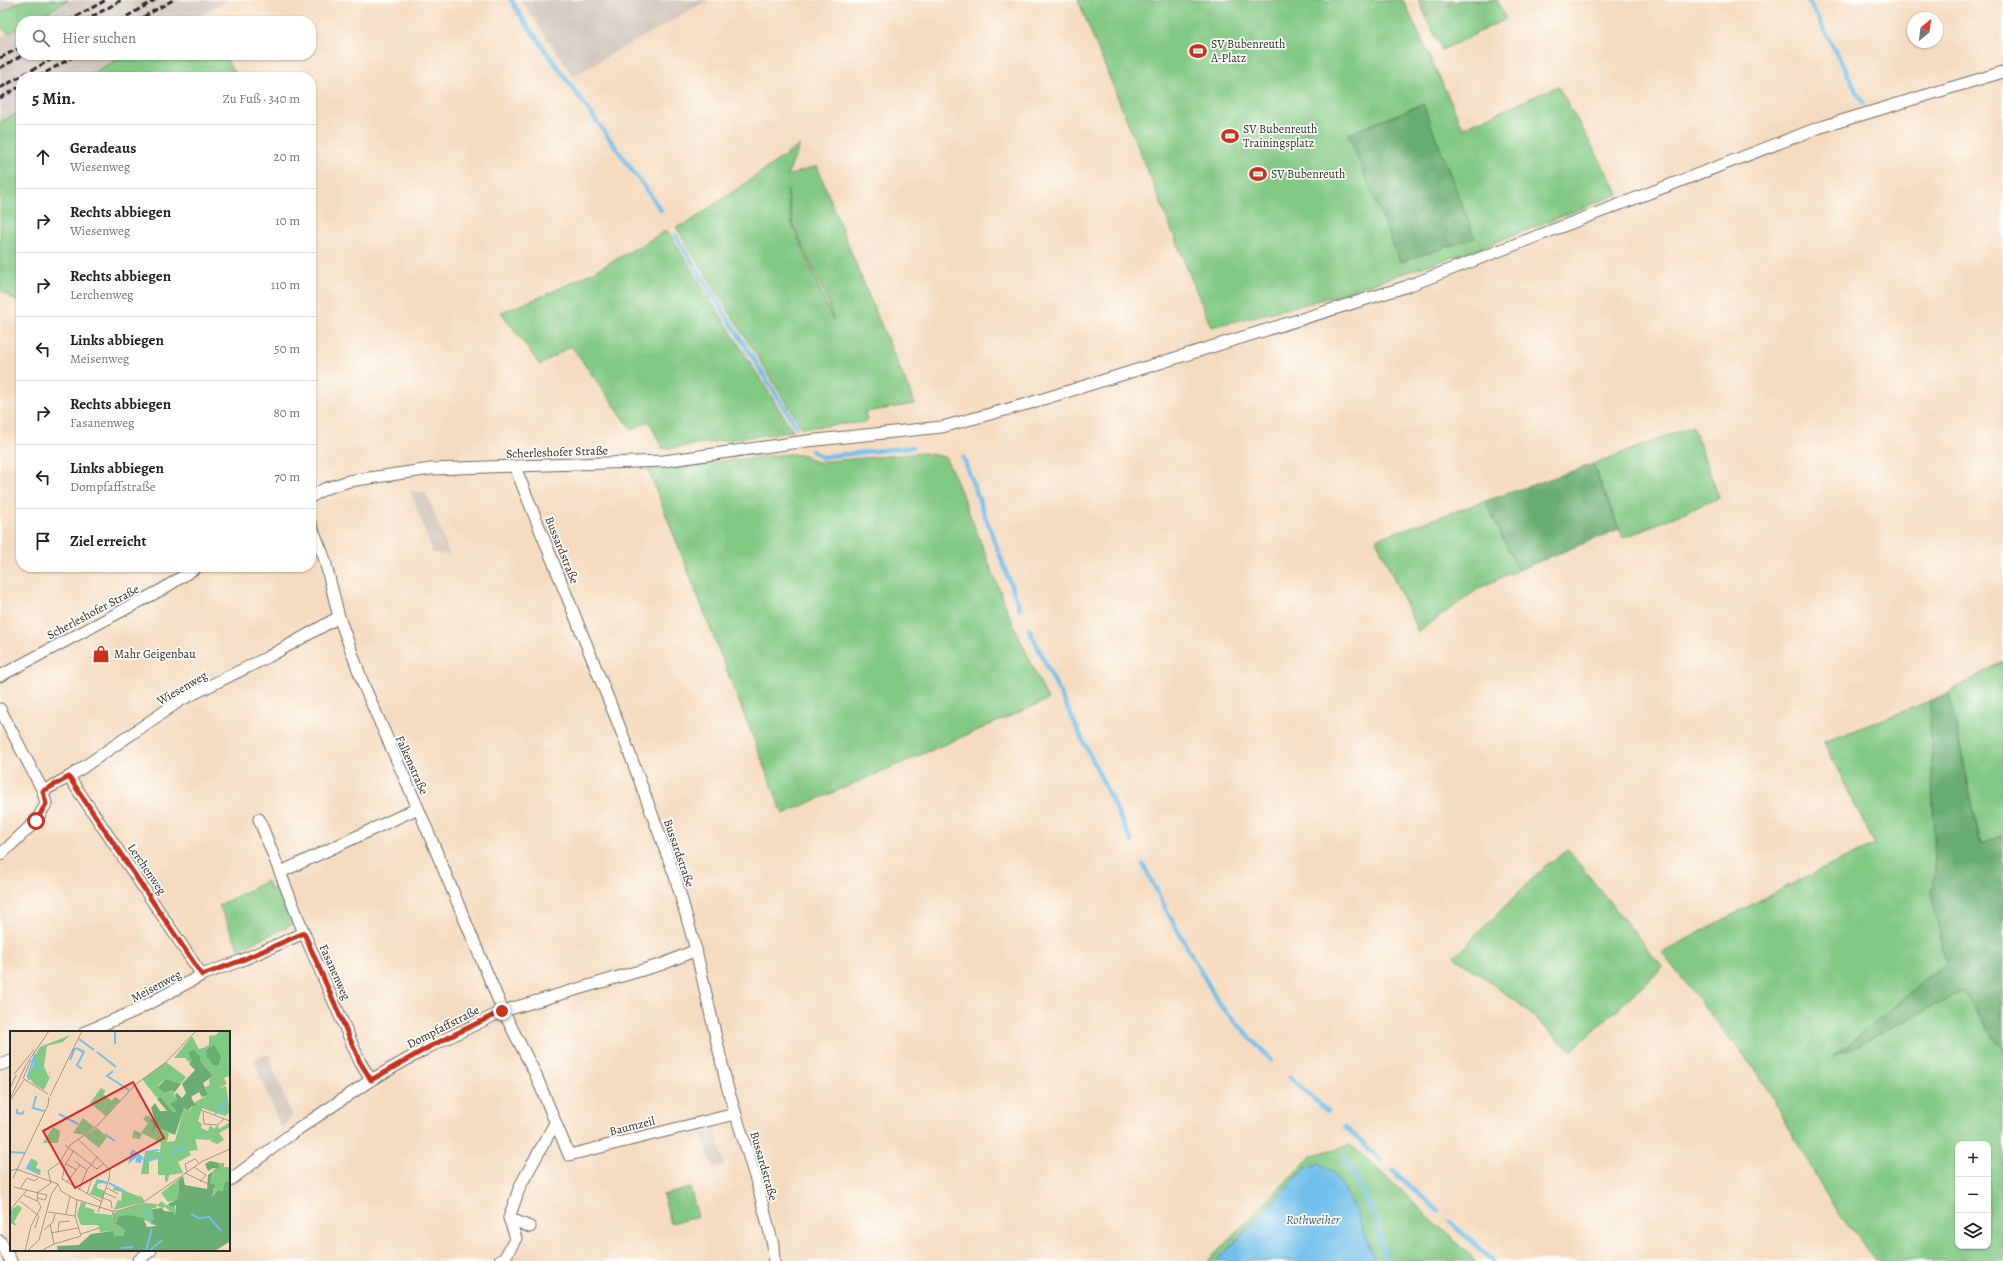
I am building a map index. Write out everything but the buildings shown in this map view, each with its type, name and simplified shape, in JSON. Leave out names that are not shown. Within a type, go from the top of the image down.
[{"type":"street","name":"Scherleshofer Straße","points":[[316,494],[324,489],[343,483],[389,474],[431,469],[515,467],[664,460],[807,441],[942,427],[1027,404],[1405,287],[1610,206],[1818,128],[2003,72]]},
{"type":"street","name":"Bussardstraße","points":[[515,467],[622,733],[663,842],[696,950],[735,1114],[758,1186],[773,1245],[774,1261]]},
{"type":"street","name":"Falkenstraße","points":[[316,537],[324,557],[339,617],[364,686],[418,808],[502,1011]]},
{"type":"street","name":"Scherleshofer Straße","points":[[0,676],[163,589],[189,572]]},
{"type":"street","name":"Wiesenweg","points":[[43,791],[69,777],[182,700],[268,657],[339,617]]},
{"type":"street","points":[[0,709],[43,791],[46,804],[36,821],[0,855]]},
{"type":"street","name":"Lerchenweg","points":[[69,777],[202,975]]},
{"type":"street","points":[[281,872],[418,808]]},
{"type":"street","name":"Fasanenweg","points":[[259,819],[304,933],[360,1062],[371,1080]]},
{"type":"street","name":"Meisenweg","points":[[87,1031],[135,1011],[202,975],[240,961],[304,933]]},
{"type":"street","name":"Dompfaffstraße","points":[[230,1180],[291,1134],[371,1080],[429,1047],[502,1011],[663,964],[696,950]]},
{"type":"street","name":"Baumzeil","points":[[502,1011],[535,1073],[569,1155],[735,1114]]},
{"type":"street","points":[[0,1064],[10,1061]]},
{"type":"street","points":[[500,1261],[504,1259],[516,1238],[509,1218],[516,1184],[555,1124]]},
{"type":"street","points":[[509,1218],[530,1227]]},
{"type":"street","points":[[0,1241],[11,1261]]},
{"type":"street","points":[[138,1261],[150,1251]]},
{"type":"shaded area","points":[[0,0],[23,0],[0,13]]},
{"type":"shaded area","points":[[68,0],[228,0],[199,16],[40,16]]},
{"type":"shaded area","points":[[521,0],[708,0],[573,76]]},
{"type":"shaded area","points":[[16,30],[16,60],[117,60],[94,72],[16,72],[16,114],[0,122],[0,38]]},
{"type":"shaded area","points":[[410,490],[427,494],[450,555],[433,553]]},
{"type":"shaded area","points":[[268,1054],[292,1117],[281,1128],[254,1060]]},
{"type":"shaded area","points":[[715,1130],[725,1165],[713,1168],[702,1133]]},
{"type":"green space","points":[[24,0],[68,0],[40,16],[16,16],[16,30],[8,34],[0,26],[0,13]]},
{"type":"green space","name":"SV Bubenreuth","points":[[1078,0],[1403,0],[1463,128],[1558,86],[1619,194],[1478,249],[1321,300],[1211,327]]},
{"type":"green space","points":[[1418,0],[1454,0],[1425,14]]},
{"type":"green space","points":[[1459,0],[1497,0],[1506,19],[1442,50],[1425,16]]},
{"type":"green space","points":[[117,60],[227,60],[231,68],[235,72],[94,72]]},
{"type":"green space","points":[[1423,104],[1475,238],[1400,262],[1348,134]]},
{"type":"green space","points":[[16,114],[16,301],[0,290],[0,122]]},
{"type":"green space","points":[[800,145],[787,176],[817,166],[865,287],[915,404],[865,412],[867,422],[802,428],[676,227],[688,223]],"holes":[[[787,189],[793,224],[829,304],[833,320],[792,224]]]},
{"type":"green space","points":[[667,230],[793,431],[663,449],[649,421],[632,430],[571,346],[540,365],[501,312],[523,304],[586,276]]},
{"type":"green space","points":[[1693,426],[1719,498],[1623,538],[1593,464]]},
{"type":"green space","points":[[924,453],[945,457],[955,477],[1011,619],[1048,700],[783,814],[648,469],[789,454],[804,455],[816,462]]},
{"type":"green space","points":[[1593,464],[1619,529],[1518,570],[1485,501]]},
{"type":"green space","points":[[1485,501],[1518,570],[1481,587],[1418,632],[1376,539]]},
{"type":"green space","points":[[2003,661],[2003,836],[1981,844],[1949,692]]},
{"type":"green space","points":[[1949,692],[1980,843],[2003,836],[2003,1051],[1963,991],[1834,1057],[1946,963],[1931,892],[1935,870],[1930,701]]},
{"type":"green space","points":[[1930,701],[1935,870],[1931,892],[1946,963],[1836,1056],[1963,991],[2003,1051],[2003,1261],[1876,1261],[1830,1201],[1775,1103],[1776,1102],[1754,1069],[1662,953],[1767,896],[1875,845],[1824,742]]},
{"type":"green space","points":[[1568,850],[1663,968],[1571,1051],[1515,1000],[1454,957],[1545,866]]},
{"type":"green space","points":[[267,881],[270,889],[279,886],[293,921],[292,925],[239,949],[219,905]]},
{"type":"green space","points":[[1350,1145],[1364,1156],[1476,1261],[1375,1261],[1351,1203],[1331,1171],[1306,1168],[1217,1261],[1208,1261],[1312,1155]]},
{"type":"green space","points":[[690,1188],[698,1217],[671,1223],[663,1195]]},
{"type":"water","name":"Rothweiher","points":[[1319,1163],[1329,1169],[1339,1180],[1357,1214],[1375,1261],[1217,1261],[1306,1168]]},
{"type":"waterway","points":[[511,0],[522,18],[661,210]]},
{"type":"waterway","points":[[1808,0],[1863,103]]},
{"type":"waterway","points":[[675,235],[796,426]]},
{"type":"waterway","points":[[812,451],[821,457],[912,447]]},
{"type":"waterway","points":[[963,457],[1020,609]]},
{"type":"waterway","points":[[1029,629],[1132,842]]},
{"type":"waterway","points":[[1143,864],[1169,915],[1220,1005],[1271,1060]]},
{"type":"waterway","points":[[1290,1077],[1327,1111]]},
{"type":"waterway","points":[[1345,1127],[1382,1161]]},
{"type":"waterway","points":[[1344,1156],[1375,1217],[1386,1261]]},
{"type":"waterway","points":[[1393,1171],[1438,1211]]},
{"type":"waterway","points":[[1450,1222],[1493,1261]]},
{"type":"railway","points":[[77,16],[106,0]]},
{"type":"railway","points":[[93,16],[122,0]]},
{"type":"railway","points":[[128,16],[155,0]]},
{"type":"railway","points":[[145,16],[173,0]]},
{"type":"railway","points":[[0,58],[16,50]]},
{"type":"railway","points":[[0,68],[16,59]]},
{"type":"railway","points":[[29,72],[50,60]]},
{"type":"railway","points":[[47,72],[67,60]]},
{"type":"railway","points":[[0,88],[16,79]]},
{"type":"railway","points":[[0,98],[16,89]]},
{"type":"place","name":"SV Bubenreuth A-Platz","points":[[1198,51]]},
{"type":"place","name":"SV Bubenreuth Trainingsplatz","points":[[1230,136]]},
{"type":"place","name":"SV Bubenreuth","points":[[1258,174]]},
{"type":"place","name":"Mahr Geigenbau","points":[[101,654]]},
{"type":"route","points":[[36,821],[46,804],[43,791],[69,777],[202,975],[240,961],[304,933],[360,1062],[371,1080],[429,1047],[502,1011]]}]
